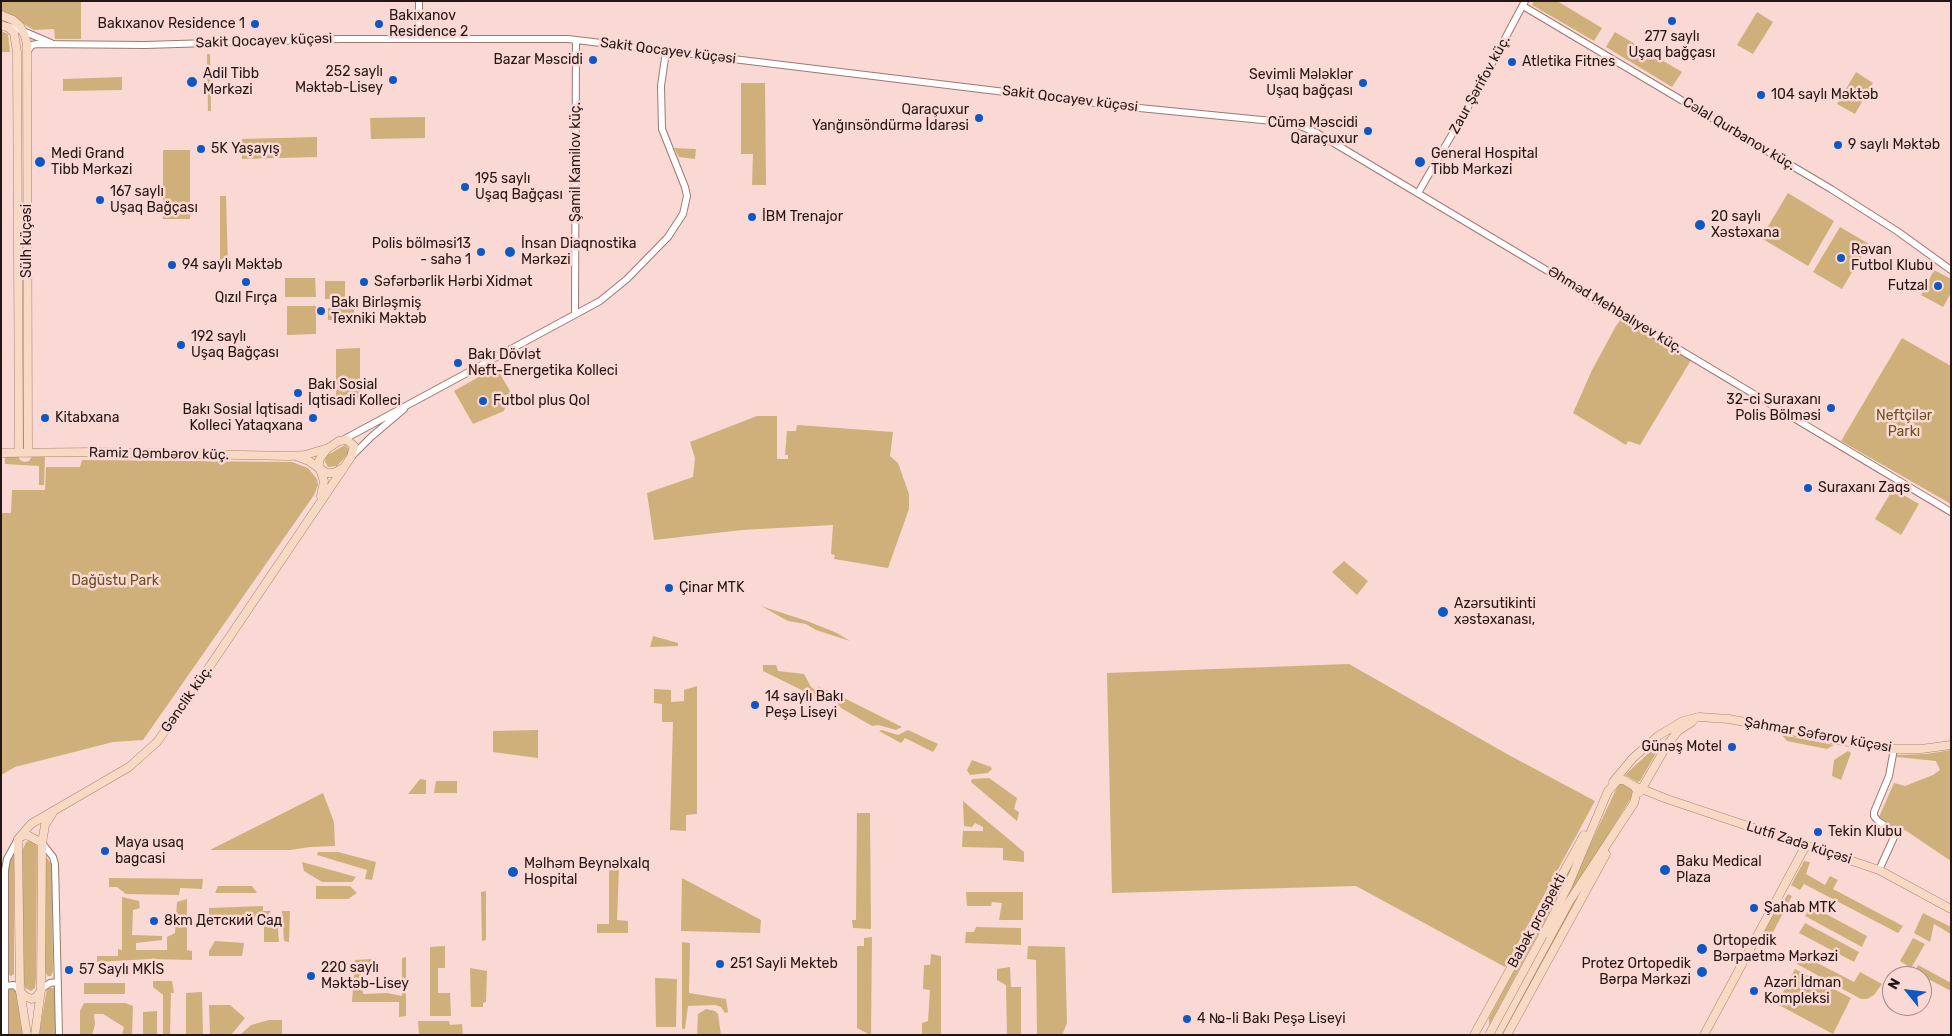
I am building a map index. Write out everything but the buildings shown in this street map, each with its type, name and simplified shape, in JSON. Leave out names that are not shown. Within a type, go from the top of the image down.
[{"type":"main road","points":[[1,15],[15,22],[23,31]]},
{"type":"main road","name":"Sülh küçəsi","points":[[3,26],[14,33],[18,58],[19,449]]},
{"type":"main road","name":"Sülh küçəsi","points":[[23,31],[27,55],[28,452]]},
{"type":"main road","points":[[18,58],[27,55]]},
{"type":"main road","points":[[18,239],[27,239]]},
{"type":"main road","points":[[19,348],[28,348]]},
{"type":"main road","points":[[289,456],[305,455],[327,449],[340,441],[347,440],[353,444],[354,450],[351,458],[314,511]]},
{"type":"main road","name":"Ramiz Qəmbərov küç.","points":[[1,452],[19,449],[28,452],[289,456]]},
{"type":"main road","points":[[314,511],[324,487],[320,457],[327,449]]},
{"type":"main road","points":[[289,456],[305,459],[331,474],[343,468]]},
{"type":"main road","name":"Gənclik küç.","points":[[18,839],[31,824],[129,767],[157,742],[189,698],[314,511]]},
{"type":"main road","name":"Babək prospekti","points":[[1474,1035],[1610,787],[1623,769],[1653,740],[1669,729],[1683,721],[1699,717],[1713,717]]},
{"type":"main road","points":[[1610,787],[1615,781],[1621,779],[1638,787],[1683,727],[1692,722],[1713,717]]},
{"type":"main road","name":"Şahmar Səfərov küçəsi","points":[[1713,717],[1894,749],[1920,750],[1951,745]]},
{"type":"main road","points":[[1653,740],[1662,741],[1664,751]]},
{"type":"main road","name":"Babək prospekti","points":[[1507,1035],[1634,803],[1638,787]]},
{"type":"main road","name":"Lutfi Zadə küçəsi","points":[[1638,787],[1879,870],[1951,910]]},
{"type":"main road","name":"Babək prospekti","points":[[1497,1035],[1546,936],[1600,807]]},
{"type":"main road","points":[[35,1035],[42,989],[42,843],[45,825],[51,815],[58,809]]},
{"type":"main road","name":"Babək prospekti","points":[[1490,1035],[1546,936],[1624,820]]},
{"type":"main road","points":[[27,1035],[20,991],[18,839],[22,836],[29,836],[42,843]]},
{"type":"main road","points":[[1704,1035],[1806,845]]},
{"type":"main road","points":[[20,991],[26,997],[32,999],[42,989]]},
{"type":"main road","points":[[1485,1035],[1490,1035]]},
{"type":"street","points":[[419,1],[419,39]]},
{"type":"street","name":"Zaur Şərifov küç.","points":[[1418,193],[1476,93],[1524,4]]},
{"type":"street","name":"Cəlal Qurbanov küç.","points":[[1524,4],[1831,189],[1897,231],[1951,270]]},
{"type":"street","points":[[3,26],[23,31],[56,45]]},
{"type":"street","name":"Sakit Qocayev küçəsi","points":[[27,55],[30,46],[34,44],[546,38],[576,40],[1129,107],[1274,120]]},
{"type":"street","name":"Şamil Kamilov küç.","points":[[575,314],[576,40]]},
{"type":"street","points":[[340,441],[606,298],[668,236],[683,214],[686,193],[664,136],[661,119],[661,86],[666,51]]},
{"type":"street","name":"Əhməd Mehbalıyev küç.","points":[[1274,120],[1293,123],[1311,130],[1951,512]]},
{"type":"street","points":[[351,458],[371,437],[412,402]]},
{"type":"street","points":[[1879,870],[1895,835],[1893,831],[1878,821],[1874,816],[1874,812],[1888,776],[1894,749]]},
{"type":"street","points":[[4,1035],[3,951],[5,870],[7,859],[18,839]]},
{"type":"street","points":[[42,843],[54,857],[57,887],[60,1035]]},
{"type":"street","points":[[42,989],[50,983],[58,982]]},
{"type":"street","points":[[4,986],[14,985],[20,991]]},
{"type":"green space","points":[[1,1],[81,1],[81,39],[55,39],[54,29],[34,30],[1,11]]},
{"type":"green space","points":[[1534,1],[1557,1],[1602,28],[1594,41],[1532,5]]},
{"type":"green space","points":[[1757,12],[1773,22],[1753,54],[1737,45]]},
{"type":"green space","points":[[1,31],[8,34],[10,52],[1,52]]},
{"type":"green space","points":[[1615,32],[1682,72],[1672,87],[1606,47]]},
{"type":"green space","points":[[207,54],[210,54],[211,111],[208,111]]},
{"type":"green space","points":[[1856,72],[1873,83],[1855,114],[1837,104]]},
{"type":"green space","points":[[122,77],[122,90],[63,91],[63,79]]},
{"type":"green space","points":[[741,83],[765,83],[766,185],[752,185],[753,154],[741,154]]},
{"type":"green space","points":[[425,117],[425,138],[371,139],[370,118]]},
{"type":"green space","points":[[317,137],[317,157],[242,159],[242,139]]},
{"type":"green space","points":[[674,148],[696,149],[695,159],[679,157]]},
{"type":"green space","points":[[163,150],[190,150],[190,219],[163,219]]},
{"type":"green space","points":[[1788,193],[1834,221],[1808,266],[1761,238]]},
{"type":"green space","points":[[220,196],[226,196],[228,268],[220,267]]},
{"type":"green space","name":"Rəvan Futbol Klubu","points":[[1840,227],[1869,244],[1842,289],[1813,272]]},
{"type":"green space","name":"Futzal","points":[[1934,270],[1951,279],[1951,293],[1943,307],[1921,295]]},
{"type":"green space","points":[[285,278],[315,278],[316,297],[285,297]]},
{"type":"green space","points":[[325,281],[345,281],[345,304],[354,304],[354,320],[328,320],[328,308],[337,308],[337,299],[325,299]]},
{"type":"green space","points":[[287,306],[316,306],[316,334],[287,335]]},
{"type":"green space","points":[[1621,319],[1691,360],[1640,445],[1628,441],[1626,445],[1573,413],[1592,370]]},
{"type":"green space","name":"Neftçilər Parkı","points":[[1902,338],[1951,366],[1951,504],[1841,441]]},
{"type":"green space","points":[[360,348],[360,399],[336,400],[336,349]]},
{"type":"green space","name":"Futbol plus Qol","points":[[496,367],[510,391],[504,411],[473,424],[454,391]]},
{"type":"green space","points":[[757,416],[777,416],[777,459],[788,459],[788,455],[785,455],[787,431],[796,431],[797,425],[893,432],[890,456],[898,463],[909,494],[909,509],[888,568],[834,559],[835,555],[831,554],[833,525],[742,530],[654,540],[647,493],[693,477],[695,458],[690,442]]},
{"type":"green space","points":[[345,445],[349,449],[348,454],[337,466],[328,467],[325,462],[326,456]]},
{"type":"green space","points":[[5,456],[18,456],[24,462],[29,461],[32,456],[45,456],[44,485],[39,485],[39,466],[5,464]]},
{"type":"green space","name":"Dağüstu Park","points":[[82,460],[292,462],[308,468],[317,479],[318,485],[314,495],[143,740],[113,742],[15,767],[1,775],[1,513],[11,513],[12,490],[45,490],[46,467],[80,467]]},
{"type":"green space","points":[[1893,489],[1919,504],[1901,535],[1875,519]]},
{"type":"green space","points":[[1344,561],[1368,581],[1357,595],[1332,572]]},
{"type":"green space","points":[[761,606],[807,621],[837,633],[850,641],[816,630],[806,624],[788,621]]},
{"type":"green space","points":[[653,636],[678,643],[678,646],[650,647]]},
{"type":"green space","points":[[1349,664],[1507,754],[1595,801],[1505,967],[1356,886],[1112,893],[1107,673]]},
{"type":"green space","points":[[763,665],[776,665],[778,671],[804,674],[811,687],[829,701],[830,704],[763,671]]},
{"type":"green space","points":[[697,686],[697,814],[686,815],[686,831],[670,830],[673,722],[662,722],[662,704],[654,703],[654,689],[671,690],[671,702],[684,701],[684,690]]},
{"type":"green space","points":[[817,686],[902,727],[896,730],[878,725],[872,726],[841,708],[834,699]]},
{"type":"green space","points":[[538,730],[538,758],[493,752],[493,731]]},
{"type":"green space","points":[[882,730],[898,735],[908,730],[938,744],[933,752],[905,738],[901,743],[879,731]]},
{"type":"green space","points":[[1782,735],[1834,745],[1827,749],[1787,741]]},
{"type":"green space","points":[[1654,748],[1658,750],[1640,781],[1637,782],[1625,775]]},
{"type":"green space","points":[[1951,750],[1951,861],[1905,830],[1899,830],[1879,817],[1894,783],[1905,786],[1933,775],[1940,770],[1936,761],[1897,757],[1897,755],[1926,754]]},
{"type":"green space","points":[[1848,751],[1851,753],[1841,780],[1832,776],[1834,760]]},
{"type":"green space","points":[[972,760],[992,769],[988,773],[970,775],[967,770]]},
{"type":"green space","points":[[989,778],[1017,798],[1014,809],[1019,812],[1017,821],[971,782],[972,779]]},
{"type":"green space","points":[[420,779],[426,780],[426,794],[408,794]]},
{"type":"green space","points":[[436,781],[457,781],[457,793],[434,793]]},
{"type":"green space","points":[[1621,783],[1633,789],[1634,793],[1562,909],[1560,909],[1618,785]]},
{"type":"green space","points":[[323,793],[334,822],[335,846],[290,850],[210,850]]},
{"type":"green space","points":[[963,801],[1024,852],[1024,862],[1003,860],[1003,848],[962,847],[963,831],[983,831],[983,827],[975,823],[972,827],[964,826]]},
{"type":"green space","points":[[857,813],[870,813],[871,929],[853,928],[852,920],[856,920]]},
{"type":"green space","points":[[26,842],[35,843],[37,847],[36,979],[35,988],[31,991],[25,988],[24,983],[22,851]]},
{"type":"green space","points":[[14,852],[14,974],[11,976],[9,975],[8,864]]},
{"type":"green space","points":[[318,852],[338,852],[376,862],[372,880],[365,879],[367,870],[317,855]]},
{"type":"green space","points":[[1577,854],[1565,884],[1489,1025],[1489,1018]]},
{"type":"green space","points":[[45,856],[51,863],[52,870],[53,971],[51,976],[48,976],[45,972]]},
{"type":"green space","points":[[1804,861],[1810,862],[1806,874],[1825,885],[1830,876],[1838,880],[1833,889],[1903,926],[1898,933],[1804,884],[1800,890],[1791,885]]},
{"type":"green space","points":[[302,862],[356,877],[352,882],[322,882],[304,871]]},
{"type":"green space","points":[[609,866],[619,867],[617,920],[628,921],[628,933],[597,933],[597,924],[609,924]]},
{"type":"green space","points":[[1591,877],[1505,1032],[1502,1032],[1574,900]]},
{"type":"green space","points":[[109,878],[203,879],[202,889],[180,888],[179,895],[126,894],[117,887],[109,887]]},
{"type":"green space","points":[[682,878],[761,920],[760,933],[681,931]]},
{"type":"green space","points":[[218,886],[252,886],[257,893],[215,893]]},
{"type":"green space","points":[[316,886],[350,886],[357,893],[348,899],[316,899]]},
{"type":"green space","points":[[486,891],[486,940],[482,941],[481,892]]},
{"type":"green space","points":[[966,892],[1023,892],[1023,920],[999,920],[1002,903],[992,902],[991,906],[967,906]]},
{"type":"green space","points":[[1788,894],[1792,896],[1771,936],[1761,937],[1779,901],[1784,900]]},
{"type":"green space","points":[[122,897],[139,901],[140,908],[133,910],[132,935],[162,936],[162,940],[136,943],[136,950],[167,950],[167,937],[175,933],[177,902],[187,899],[187,950],[192,951],[192,960],[150,959],[97,962],[97,956],[118,956],[118,949],[122,950]]},
{"type":"green space","points":[[263,906],[263,911],[271,911],[261,922],[209,922],[209,908]]},
{"type":"green space","points":[[1811,906],[1867,936],[1862,947],[1805,916]]},
{"type":"green space","points":[[282,911],[290,911],[289,942],[284,941]]},
{"type":"green space","points":[[1923,913],[1951,927],[1951,934],[1934,924],[1930,942],[1914,933]]},
{"type":"green space","points":[[277,916],[279,942],[264,942],[264,927],[271,918]]},
{"type":"green space","points":[[1805,923],[1859,952],[1854,962],[1799,933]]},
{"type":"green space","points":[[976,927],[1021,928],[1021,945],[965,943],[966,932],[974,932]]},
{"type":"green space","points":[[872,937],[870,1035],[857,1028],[857,946],[864,946],[864,938]]},
{"type":"green space","points":[[1913,938],[1925,944],[1912,966],[1908,966],[1900,961]]},
{"type":"green space","points":[[215,941],[244,943],[242,956],[209,956],[209,951]]},
{"type":"green space","points":[[682,942],[690,943],[689,993],[726,999],[728,1012],[725,1013],[721,1007],[715,1005],[688,1006],[685,1029],[682,1029]]},
{"type":"green space","points":[[445,946],[445,968],[438,968],[438,993],[450,993],[451,1016],[430,1016],[430,947]]},
{"type":"green space","points":[[1028,946],[1065,947],[1067,1023],[1062,1035],[1037,1035],[1036,960],[1027,959]]},
{"type":"green space","points":[[931,954],[941,956],[941,1035],[922,1035],[922,1023],[928,1021],[930,990],[923,989],[924,965],[930,965]]},
{"type":"green space","points":[[1802,955],[1854,982],[1860,972],[1882,984],[1874,995],[1867,999],[1861,999],[1797,964]]},
{"type":"green space","points":[[406,957],[406,1016],[399,1017],[399,1002],[352,1002],[355,960],[372,959],[370,966],[361,967],[363,994],[387,993],[402,996],[402,958]]},
{"type":"green space","points":[[1010,967],[1011,987],[1021,987],[1021,1035],[1007,1035],[1006,985],[997,980],[997,969]]},
{"type":"green space","points":[[470,968],[487,971],[486,1002],[483,1003],[483,1007],[471,1007]]},
{"type":"green space","points":[[1795,969],[1851,998],[1833,1034],[1777,1004]]},
{"type":"green space","points":[[1932,973],[1951,983],[1951,991],[1932,981]]},
{"type":"green space","points":[[655,978],[677,979],[676,1027],[656,1027]]},
{"type":"green space","points":[[153,981],[172,981],[174,993],[171,993],[170,1035],[163,1035],[163,995],[153,987]]},
{"type":"green space","points":[[84,983],[125,983],[125,994],[84,994]]},
{"type":"green space","points":[[47,988],[56,988],[56,1035],[39,1035]]},
{"type":"green space","points":[[9,989],[16,989],[24,1035],[8,1035]]},
{"type":"green space","points":[[202,992],[203,1035],[186,1035],[186,993]]},
{"type":"green space","points":[[84,1003],[125,1003],[133,1006],[132,1035],[122,1035],[124,1027],[103,1014],[94,1014],[95,1024],[92,1035],[80,1035],[80,1011]]},
{"type":"green space","points":[[209,1005],[230,1005],[245,1018],[231,1035],[210,1035]]},
{"type":"green space","points":[[706,1009],[715,1011],[718,1014],[721,1035],[697,1035],[698,1014]]},
{"type":"green space","points":[[157,1011],[157,1035],[143,1035],[143,1012]]},
{"type":"green space","points":[[269,1020],[282,1020],[282,1035],[240,1035],[251,1025]]},
{"type":"green space","points":[[418,1021],[449,1021],[450,1025],[462,1024],[463,1035],[419,1035]]},
{"type":"place","name":"277 saylı Uşaq bağçası","points":[[1672,21]]},
{"type":"place","name":"Bakıxanov Residence 1","points":[[255,24]]},
{"type":"place","name":"Bakıxanov Residence 2","points":[[379,24]]},
{"type":"place","name":"Bazar Məscidi","points":[[593,60]]},
{"type":"place","name":"Atletika Fitnes","points":[[1512,62]]},
{"type":"place","name":"252 saylı Məktəb-Lisey","points":[[393,80]]},
{"type":"place","name":"Adil Tibb Mərkəzi","points":[[192,82]]},
{"type":"place","name":"Sevimli Mələklər Uşaq bağçası","points":[[1363,83]]},
{"type":"place","name":"104 saylı Məktəb","points":[[1761,95]]},
{"type":"place","name":"Qaraçuxur Yanğınsöndürmə İdarəsi","points":[[979,118]]},
{"type":"place","name":"Cümə Məscidi Qaraçuxur","points":[[1368,131]]},
{"type":"place","name":"9 saylı Məktəb","points":[[1838,145]]},
{"type":"place","name":"5K Yaşayış","points":[[201,149]]},
{"type":"place","name":"Medi Grand Tibb Mərkəzi","points":[[40,162]]},
{"type":"place","name":"General Hospital Tibb Mərkəzi","points":[[1420,162]]},
{"type":"place","name":"195 saylı Uşaq Bağçası","points":[[465,187]]},
{"type":"place","name":"167 saylı Uşaq Bağçası","points":[[100,200]]},
{"type":"place","name":"İBM Trenajor","points":[[752,217]]},
{"type":"place","name":"20 saylı Xəstəxana","points":[[1700,225]]},
{"type":"place","name":"Polis bölməsi13 - sahə 1","points":[[481,252]]},
{"type":"place","name":"İnsan Diaqnostika Mərkəzi","points":[[510,252]]},
{"type":"place","name":"Rəvan Futbol Klubu","points":[[1841,258]]},
{"type":"place","name":"94 saylı Məktəb","points":[[172,265]]},
{"type":"place","name":"Qızıl Fırça","points":[[246,282]]},
{"type":"place","name":"Səfərbərlik Hərbi Xidmət","points":[[364,282]]},
{"type":"place","name":"Futzal","points":[[1938,286]]},
{"type":"place","name":"Bakı Birləşmiş Texniki Məktəb","points":[[321,311]]},
{"type":"place","name":"192 saylı Uşaq Bağçası","points":[[181,345]]},
{"type":"place","name":"Bakı Dövlət Neft-Energetika Kolleci","points":[[458,363]]},
{"type":"place","name":"Bakı Sosial İqtisadi Kolleci","points":[[298,393]]},
{"type":"place","name":"Futbol plus Qol","points":[[483,401]]},
{"type":"place","name":"32-ci Suraxanı Polis Bölməsi","points":[[1831,408]]},
{"type":"place","name":"Kitabxana","points":[[45,418]]},
{"type":"place","name":"Bakı Sosial İqtisadi Kolleci Yataqxana","points":[[313,418]]},
{"type":"place","name":"Suraxanı Zaqs","points":[[1808,488]]},
{"type":"place","name":"Çinar MTK","points":[[669,588]]},
{"type":"place","name":"Azərsutikinti xəstəxanası,","points":[[1443,612]]},
{"type":"place","name":"14 saylı Bakı Peşə Liseyi","points":[[755,705]]},
{"type":"place","name":"Günəş Motel","points":[[1732,747]]},
{"type":"place","name":"Tekin Klubu","points":[[1818,832]]},
{"type":"place","name":"Maya usaq bagcasi","points":[[105,851]]},
{"type":"place","name":"Baku Medical Plaza","points":[[1665,870]]},
{"type":"place","name":"Məlhəm Beynəlxalq Hospital","points":[[513,872]]},
{"type":"place","name":"Şahab MTK","points":[[1754,908]]},
{"type":"place","name":"8km Детский Сад","points":[[154,921]]},
{"type":"place","name":"Ortopedik Bərpaetmə Mərkəzi","points":[[1702,949]]},
{"type":"place","name":"251 Sayli Mekteb","points":[[720,964]]},
{"type":"place","name":"57 Saylı MKİS","points":[[69,970]]},
{"type":"place","name":"Protez Ortopedik Bәrpa Mərkəzi","points":[[1702,972]]},
{"type":"place","name":"220 saylı Məktəb-Lisey","points":[[311,976]]},
{"type":"place","name":"Azəri İdman Kompleksi","points":[[1754,991]]},
{"type":"place","name":"4 №-li Bakı Peşə Liseyi","points":[[1187,1019]]}]
